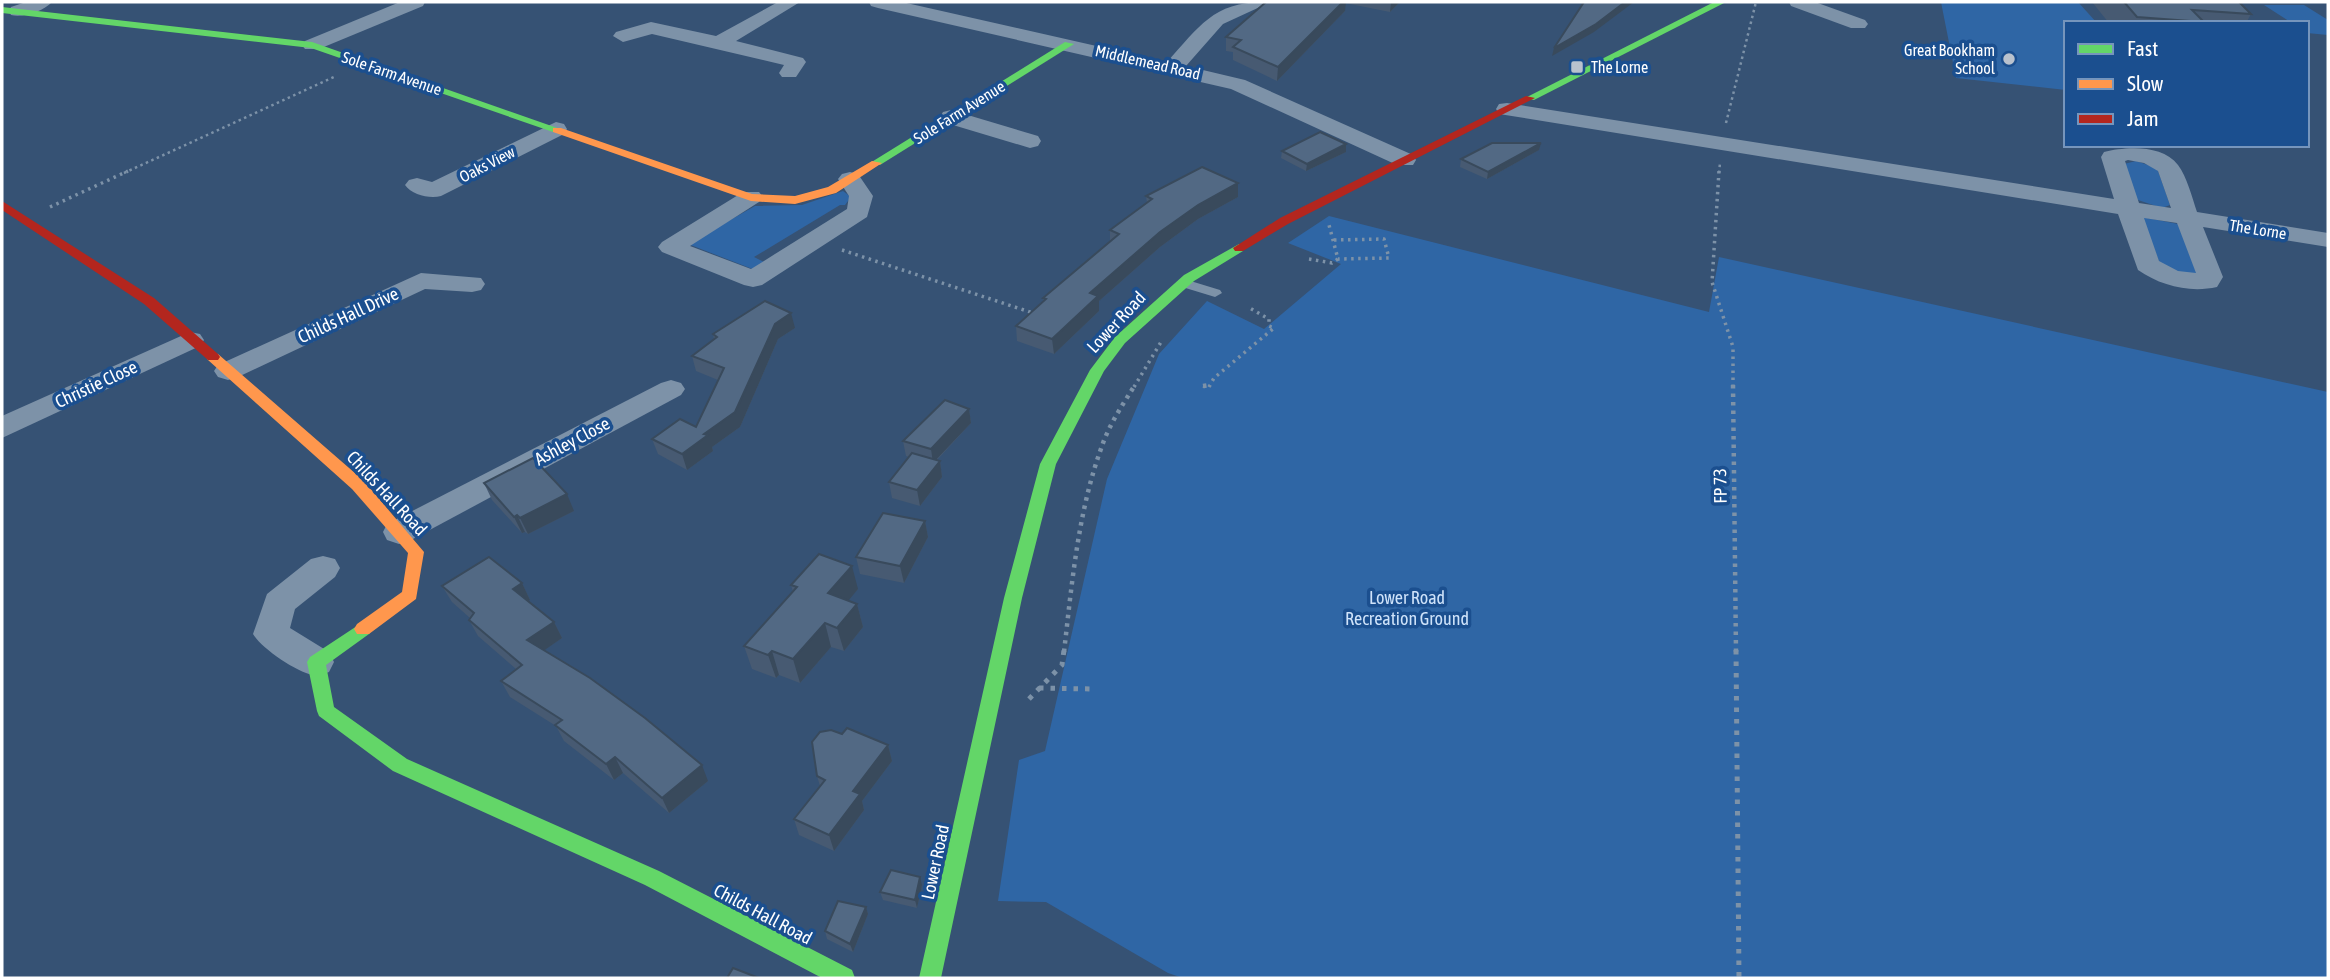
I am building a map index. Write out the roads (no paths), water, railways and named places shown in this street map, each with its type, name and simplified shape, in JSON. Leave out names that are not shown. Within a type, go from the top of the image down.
[{"type":"street","points":[[10,11],[43,2]]},
{"type":"street","points":[[312,45],[416,2]]},
{"type":"street","points":[[719,43],[791,2]]},
{"type":"street","name":"Middlemead Road","points":[[878,2],[1238,83],[1405,160]]},
{"type":"street","points":[[1173,68],[1216,20],[1255,2]]},
{"type":"street","name":"Lower Road","points":[[930,978],[1013,598],[1048,464],[1097,370],[1120,340],[1184,283],[1227,254],[1303,211],[1721,2]]},
{"type":"street","points":[[1798,2],[1858,24]]},
{"type":"street","name":"Sole Farm Avenue","points":[[10,11],[312,45],[751,197],[794,200],[832,190],[1069,44]]},
{"type":"street","points":[[623,36],[651,28],[719,43],[796,62],[789,73]]},
{"type":"street","points":[[1544,90],[1572,120]]},
{"type":"street","name":"The Lorne","points":[[1507,109],[2328,240]]},
{"type":"street","points":[[951,117],[1030,141]]},
{"type":"street","name":"Oaks View","points":[[417,185],[433,191],[556,129]]},
{"type":"street","points":[[2138,155],[2168,167],[2188,218],[2210,277],[2208,281],[2181,280],[2166,276],[2147,265],[2112,157],[2138,155]]},
{"type":"street","points":[[751,197],[670,247],[753,279],[858,212],[861,196],[850,179]]},
{"type":"street","name":"Childs Hall Road","points":[[2,205],[149,301],[190,340],[358,485],[416,552],[410,595],[316,662],[326,711],[400,765],[652,878],[845,978]]},
{"type":"street","name":"Childs Hall Drive","points":[[228,371],[421,281],[472,284]]},
{"type":"street","name":"Christie Close","points":[[2,428],[190,340]]},
{"type":"street","name":"Ashley Close","points":[[399,532],[671,389]]},
{"type":"street","points":[[316,662],[271,635],[279,603],[323,568]]},
{"type":"lane","points":[[1184,283],[1215,293]]},
{"type":"place","name":"Great Bookham School","points":[[2009,59]]},
{"type":"place","name":"The Lorne","points":[[1577,67]]},
{"type":"park label","name":"Lower Road Recreation Ground","points":[[1407,607]]}]
